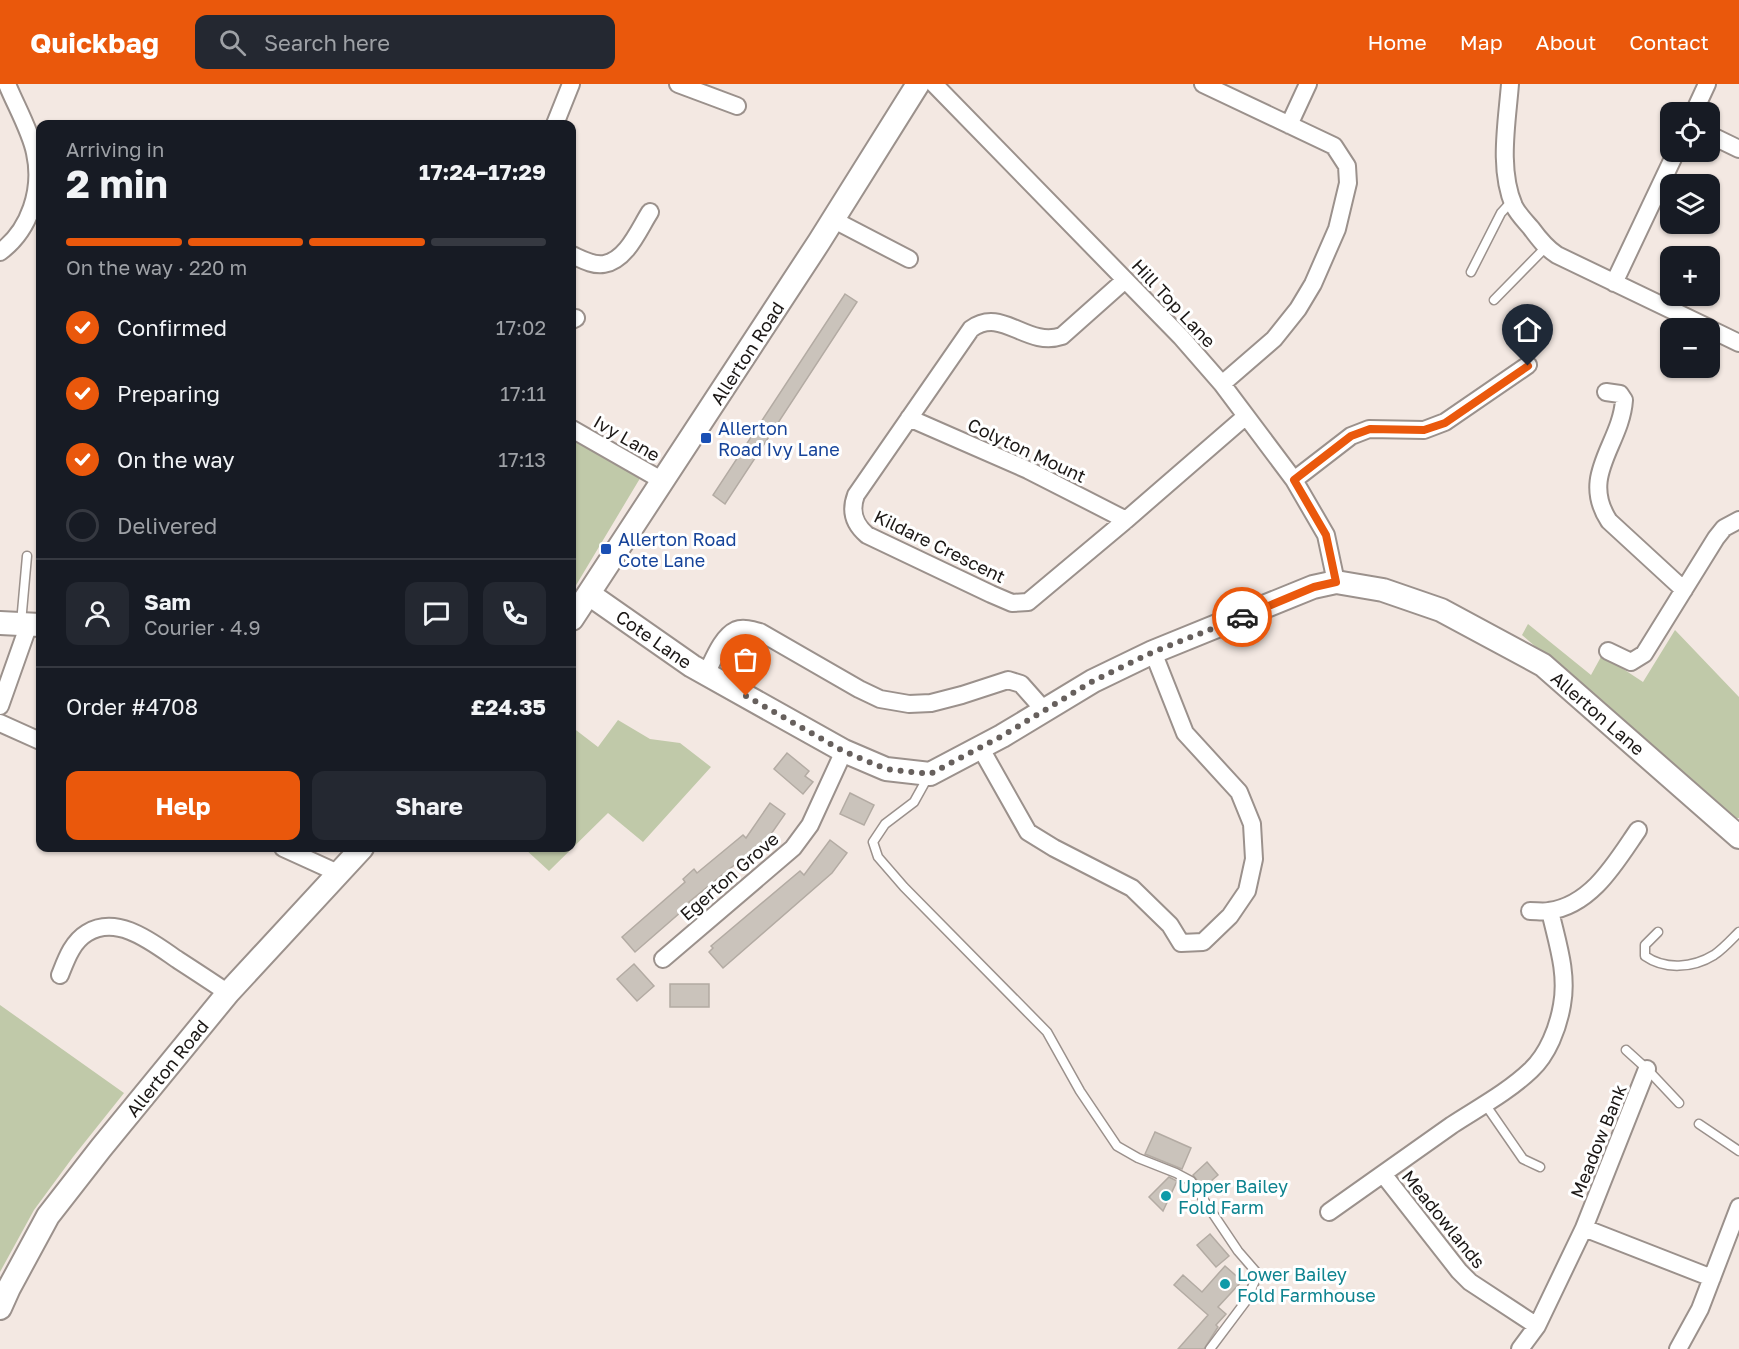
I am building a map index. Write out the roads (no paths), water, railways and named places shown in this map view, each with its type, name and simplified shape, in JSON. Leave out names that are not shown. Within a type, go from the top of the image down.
[{"type":"street","points":[[7,84],[36,158]]},
{"type":"street","points":[[557,120],[571,84]]},
{"type":"street","points":[[678,84],[737,106]]},
{"type":"street","name":"Allerton Road","points":[[576,613],[834,220],[918,84]]},
{"type":"street","name":"Hill Top Lane","points":[[934,84],[1181,337],[1221,384],[1294,480],[1326,535],[1336,582]]},
{"type":"street","points":[[1203,84],[1334,146],[1344,159],[1348,174],[1337,228],[1313,285],[1298,309],[1274,339],[1221,384]]},
{"type":"street","points":[[1289,125],[1308,84]]},
{"type":"street","points":[[1510,84],[1506,175],[1515,207],[1545,248],[1686,318]]},
{"type":"street","points":[[1699,102],[1707,84]]},
{"type":"street","points":[[1720,140],[1739,149]]},
{"type":"street","points":[[1614,283],[1671,162]]},
{"type":"street","points":[[0,252],[13,243],[23,228],[36,199]]},
{"type":"street","points":[[576,257],[603,264],[620,258],[650,212]]},
{"type":"street","points":[[834,220],[909,259]]},
{"type":"street","name":"Kildare Crescent","points":[[1125,280],[1062,336],[1054,339],[1038,339],[994,321],[976,325],[966,333],[856,495],[853,508],[856,523],[867,535],[1012,603],[1023,603],[1032,600],[1246,416]]},
{"type":"street","points":[[1720,334],[1739,343]]},
{"type":"street","points":[[1294,480],[1351,436],[1370,429],[1424,430],[1445,423],[1528,366]]},
{"type":"street","points":[[1606,392],[1620,394],[1624,400],[1619,425],[1597,478],[1603,512],[1609,521],[1684,590]]},
{"type":"street","name":"Colyton Mount","points":[[909,418],[1028,470],[1126,520]]},
{"type":"street","name":"Ivy Lane","points":[[576,431],[663,481]]},
{"type":"street","points":[[1608,651],[1631,662],[1644,654],[1716,538],[1724,528],[1739,520]]},
{"type":"street","points":[[930,774],[981,747],[1093,681],[1153,652],[1314,587],[1336,582]]},
{"type":"street","name":"Allerton Lane","points":[[1336,582],[1383,590],[1441,610],[1543,665],[1739,837]]},
{"type":"street","name":"Cote Lane","points":[[589,594],[706,674],[843,751],[886,769],[930,774]]},
{"type":"street","points":[[0,706],[22,624]]},
{"type":"street","points":[[706,674],[722,644],[735,630],[747,629],[760,632],[880,699],[909,704],[931,703],[962,696],[1008,680],[1021,684],[1044,710]]},
{"type":"street","points":[[981,747],[1028,832],[1132,888],[1170,925],[1181,943],[1203,942],[1230,916],[1247,891],[1254,859],[1252,824],[1239,792],[1185,733],[1153,652]]},
{"type":"street","points":[[0,723],[36,739]]},
{"type":"street","name":"Egerton Grove","points":[[663,959],[793,848],[810,825],[843,751]]},
{"type":"street","points":[[1530,911],[1550,911],[1569,905],[1588,893],[1612,869],[1638,830]]},
{"type":"street","points":[[292,852],[338,873]]},
{"type":"street","name":"Allerton Road","points":[[0,1308],[48,1216],[101,1148],[228,993],[358,852]]},
{"type":"street","points":[[1329,1212],[1531,1071],[1549,1045],[1559,1018],[1563,996],[1564,974],[1550,911]]},
{"type":"street","points":[[60,975],[70,950],[86,933],[102,926],[123,929],[142,936],[228,993]]},
{"type":"street","name":"Meadow Bank","points":[[1584,1228],[1647,1069]]},
{"type":"street","name":"Meadowlands","points":[[1383,1174],[1459,1272],[1470,1282],[1537,1326]]},
{"type":"street","points":[[1678,1349],[1700,1309],[1738,1214]]},
{"type":"street","points":[[1520,1349],[1537,1326],[1584,1228],[1712,1278]]},
{"type":"lane","points":[[1472,272],[1501,213],[1513,201]]},
{"type":"lane","points":[[1494,300],[1545,248]]},
{"type":"lane","points":[[22,624],[27,556]]},
{"type":"lane","points":[[930,774],[914,802],[885,824],[873,842],[878,857],[904,887],[1047,1032],[1080,1091],[1118,1146],[1138,1158],[1191,1181],[1238,1251],[1258,1274],[1246,1300],[1210,1349]]},
{"type":"lane","points":[[1658,932],[1646,945],[1645,956],[1655,963],[1666,966],[1703,961],[1715,954],[1739,932]]},
{"type":"lane","points":[[1626,1050],[1679,1103]]},
{"type":"lane","points":[[1485,1104],[1523,1159],[1540,1167]]},
{"type":"lane","points":[[1699,1124],[1739,1151]]},
{"type":"place","name":"Allerton Road Ivy Lane","points":[[706,438]]},
{"type":"place","name":"Allerton Road Cote Lane","points":[[606,549]]},
{"type":"place","name":"Upper Bailey Fold Farm","points":[[1166,1196]]},
{"type":"place","name":"Lower Bailey Fold Farmhouse","points":[[1225,1284]]}]
